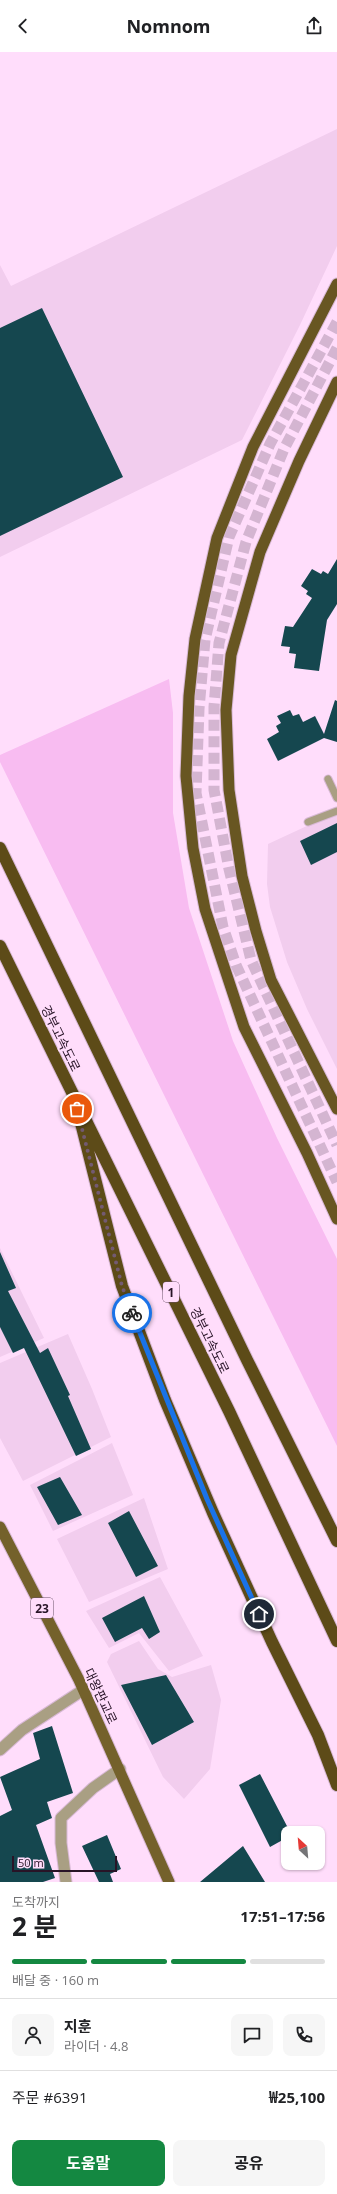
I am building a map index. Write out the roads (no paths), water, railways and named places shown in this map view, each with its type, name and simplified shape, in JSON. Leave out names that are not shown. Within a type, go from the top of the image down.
[{"type":"highway","points":[[337,284],[253,447],[217,538],[195,639],[189,696],[186,776],[192,848],[205,910],[244,1027],[307,1152],[337,1219]]},
{"type":"highway","points":[[337,382],[298,461],[260,552],[231,655],[226,710],[229,790],[242,876],[256,931],[271,980],[337,1109]]},
{"type":"highway","name":"경부고속도로","points":[[0,848],[247,1360],[337,1541]]},
{"type":"highway","name":"경부고속도로","points":[[0,946],[229,1411],[337,1641]]},
{"type":"highway","points":[[73,1095],[122,1286],[166,1400],[213,1513],[272,1642],[318,1735],[337,1786]]},
{"type":"main road","name":"대왕판교로","points":[[0,1526],[83,1690],[120,1769],[169,1882]]},
{"type":"street","points":[[0,1750],[22,1730],[83,1690]]},
{"type":"street","points":[[66,1882],[61,1843],[61,1818],[93,1788],[120,1769]]},
{"type":"lane","points":[[328,779],[337,798]]},
{"type":"lane","points":[[308,822],[337,811]]},
{"type":"tunnel","points":[[337,322],[270,444],[229,537],[205,640],[199,709],[196,793],[223,927],[236,965],[337,1182]]},
{"type":"tunnel","points":[[337,348],[284,449],[246,542],[219,643],[214,707],[214,790],[229,869],[251,960],[337,1145]]}]
